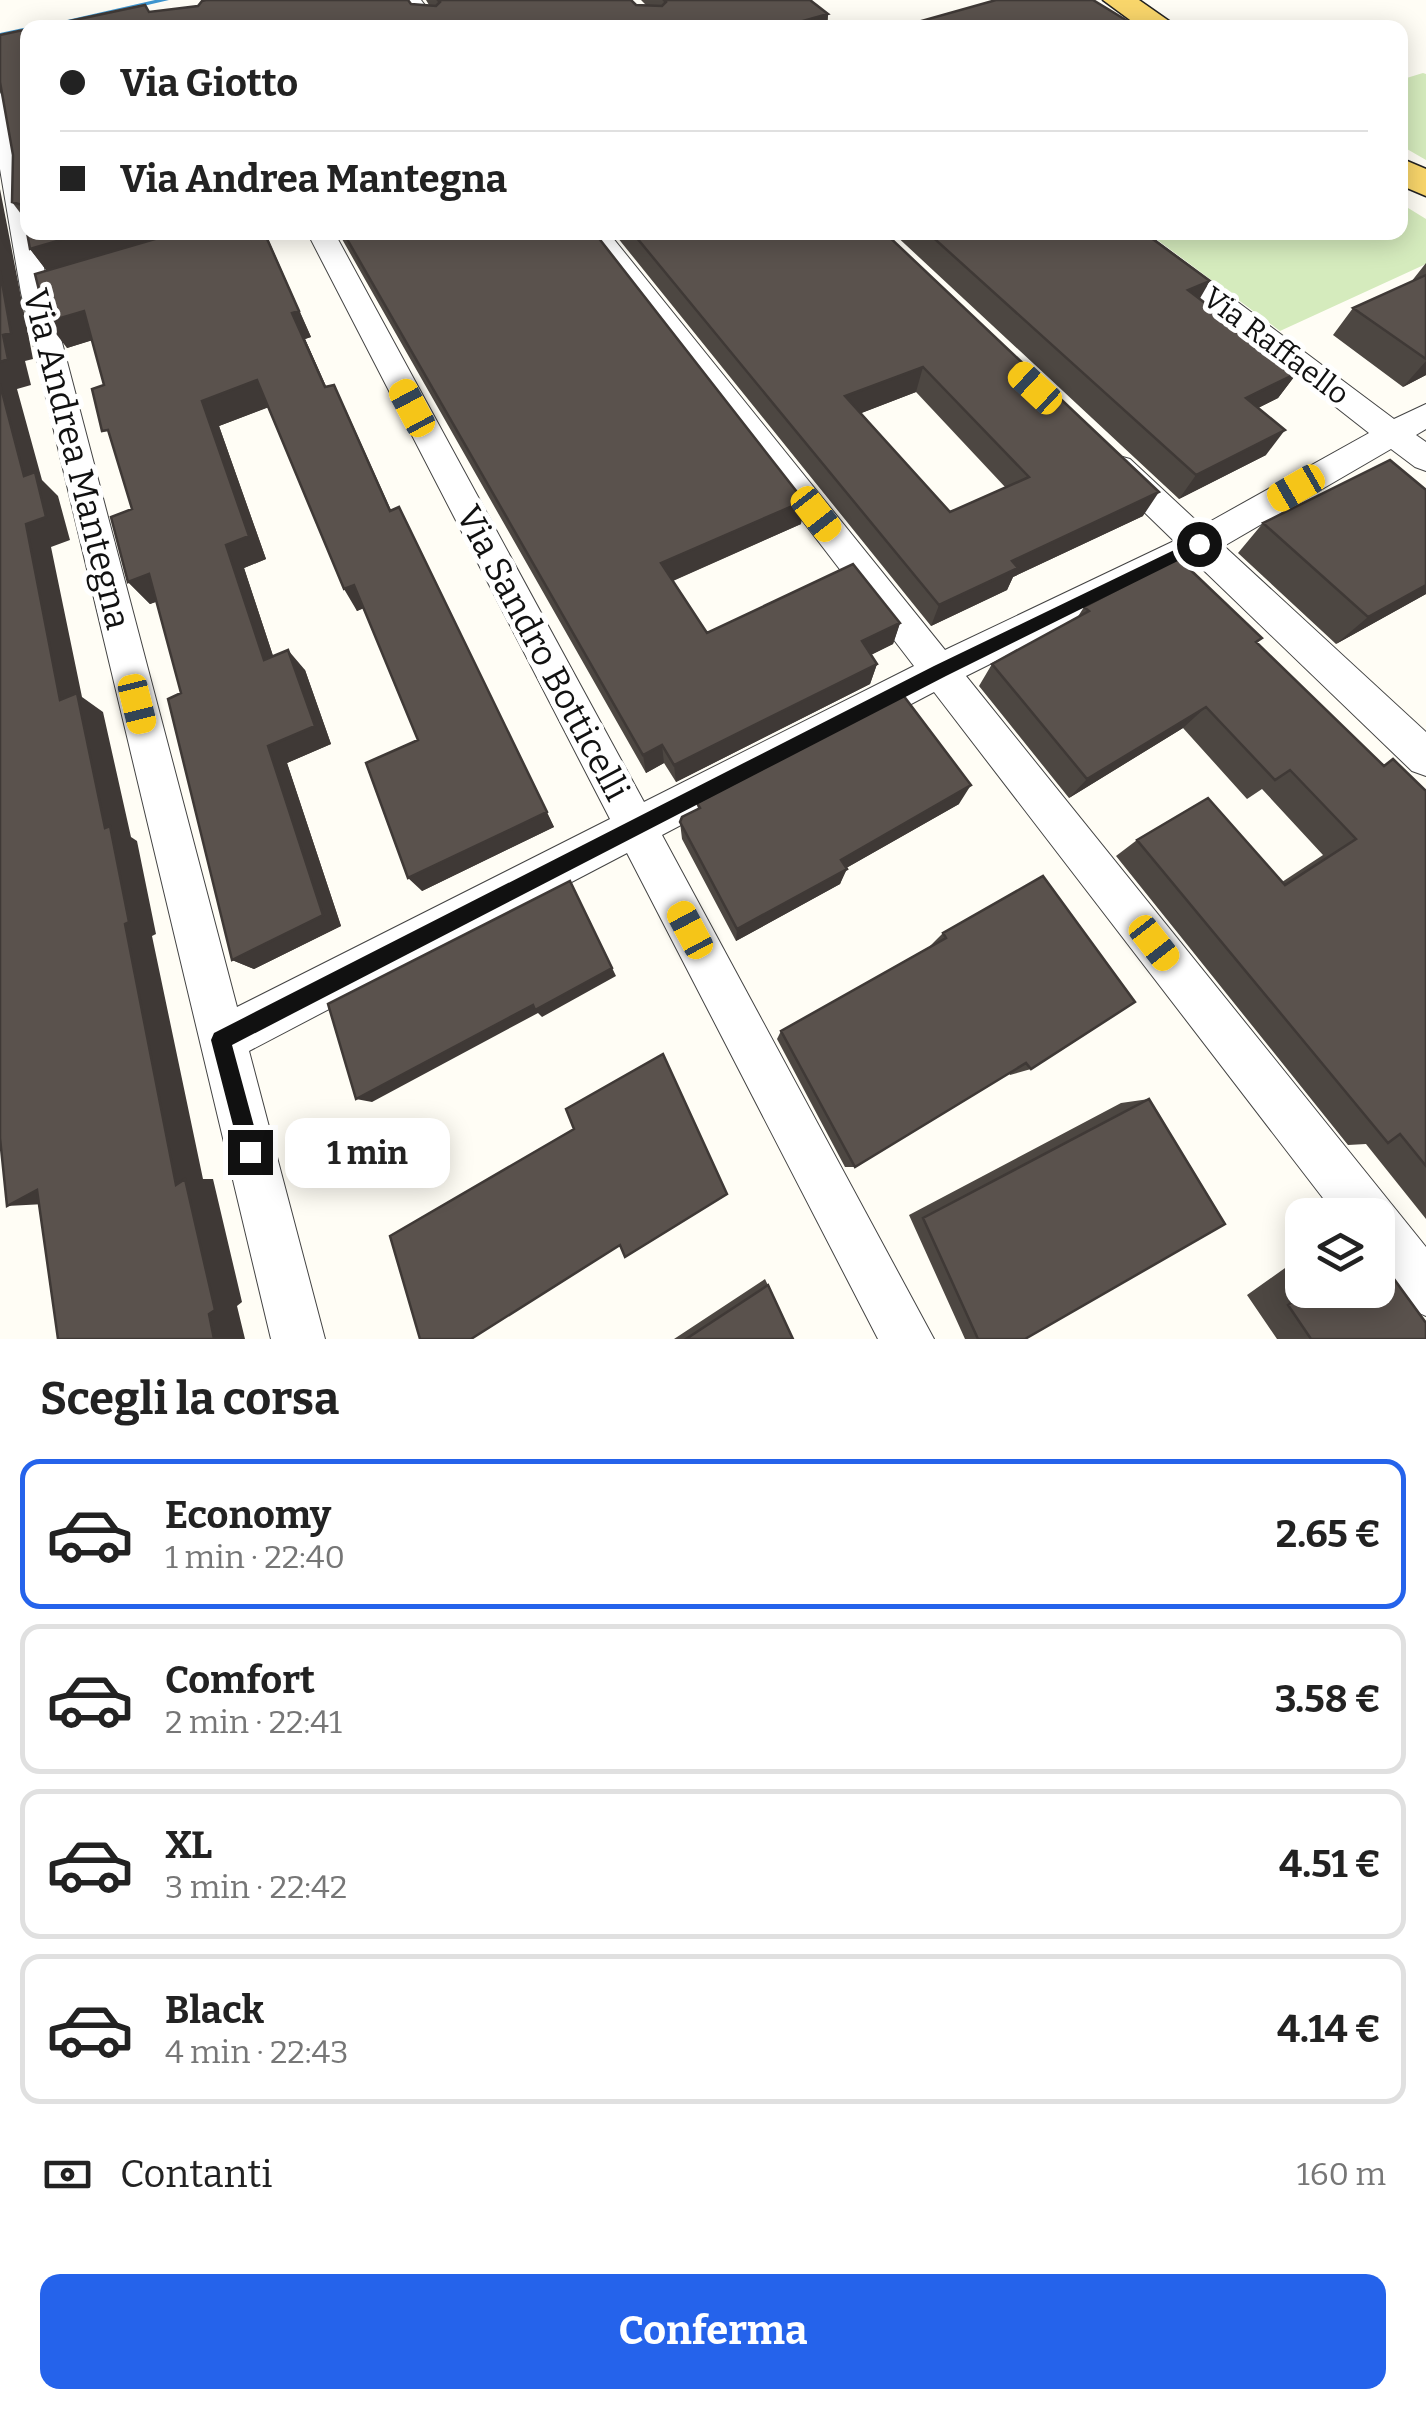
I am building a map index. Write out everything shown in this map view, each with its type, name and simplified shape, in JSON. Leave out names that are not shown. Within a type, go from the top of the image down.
[{"type":"main road","points":[[1118,0],[1151,20]]},
{"type":"street","points":[[410,0],[426,20]]},
{"type":"street","name":"Via Andrea Mantegna","points":[[0,100],[20,186]]},
{"type":"street","name":"Via Andrea Mantegna","points":[[32,240],[221,1040],[298,1339]]},
{"type":"street","name":"Via Sandro Botticelli","points":[[324,240],[907,1339]]},
{"type":"street","points":[[600,240],[1355,1198]]},
{"type":"street","name":"Via Raffaello","points":[[1138,240],[1409,424],[1426,459]]},
{"type":"street","points":[[221,1040],[940,671],[1199,544],[1409,424]]},
{"type":"street","points":[[1099,449],[1426,758]]},
{"type":"street","points":[[1395,1250],[1426,1289]]},
{"type":"green space","points":[[1426,74],[1426,160],[1408,150],[1408,78]]},
{"type":"green space","points":[[1408,208],[1426,219],[1426,264],[1280,331],[1157,240],[1408,240]]},
{"type":"building","points":[[408,0],[411,4],[436,6],[438,0],[631,0],[636,5],[662,6],[664,0],[810,0],[828,14],[807,20],[75,20],[145,5],[149,12],[198,6],[202,1]]},
{"type":"building","points":[[996,0],[1093,0],[1126,20],[925,20]]},
{"type":"building","points":[[20,31],[20,204],[12,202],[13,155],[0,82],[0,35]]},
{"type":"building","points":[[28,240],[61,240],[30,249]]},
{"type":"building","points":[[152,240],[268,240],[299,311],[292,313],[325,387],[334,385],[390,511],[399,507],[547,812],[408,878],[366,763],[418,740],[354,585],[344,589],[257,380],[202,401],[249,536],[226,545],[264,660],[288,650],[315,726],[268,746],[323,915],[232,960],[168,699],[181,693],[149,574],[128,582],[111,517],[132,509],[108,430],[102,431],[92,389],[104,385],[84,311],[47,322],[35,274]]},
{"type":"building","points":[[348,240],[600,240],[804,501],[661,563],[707,633],[853,564],[900,623],[862,641],[877,664],[674,765],[662,745],[643,755]]},
{"type":"building","points":[[639,240],[892,240],[1159,492],[1012,561],[1018,568],[939,605]],"holes":[[[923,367],[1029,477],[950,512],[845,396]]]},
{"type":"building","points":[[936,240],[1154,240],[1210,281],[1188,290],[1297,373],[1246,398],[1285,430],[1196,475]]},
{"type":"building","points":[[0,271],[11,333],[3,335],[8,359],[0,362]]},
{"type":"building","points":[[1426,275],[1426,359],[1353,308]]},
{"type":"building","points":[[0,384],[24,476],[35,472],[46,517],[26,524],[60,700],[77,693],[105,828],[110,826],[176,1185],[185,1179],[215,1310],[209,1314],[214,1339],[58,1339],[37,1190],[7,1206],[0,1138]]},
{"type":"building","points":[[1390,460],[1426,490],[1426,585],[1368,617],[1263,523]]},
{"type":"building","points":[[1178,558],[1262,638],[1256,642],[1384,766],[1393,759],[1426,791],[1426,1166],[1400,1134],[1388,1143],[1137,840],[1208,798],[1285,885],[1356,839],[1290,770],[1275,780],[1206,707],[1087,779],[992,664],[1089,611],[1084,607]]},
{"type":"building","points":[[903,695],[971,785],[841,860],[847,869],[737,929],[680,822],[682,817],[700,808],[697,803]]},
{"type":"building","points":[[1043,876],[1135,1002],[1031,1069],[1026,1063],[855,1167],[781,1031],[946,938],[943,933]]},
{"type":"building","points":[[570,881],[612,968],[535,1010],[533,1005],[356,1099],[328,1004]]},
{"type":"building","points":[[663,1054],[727,1194],[625,1257],[620,1245],[471,1339],[420,1339],[390,1236],[574,1129],[566,1109]]},
{"type":"building","points":[[1149,1099],[1225,1224],[1025,1339],[978,1339],[923,1218]]},
{"type":"building","points":[[1395,1280],[1426,1323],[1426,1339],[1311,1339],[1290,1308],[1395,1308]]},
{"type":"building","points":[[768,1285],[793,1339],[686,1339]]},
{"type":"waterway","points":[[73,20],[165,0]]},
{"type":"waterway","points":[[0,35],[20,31]]},
{"type":"route","points":[[250,1152],[221,1040],[940,671],[1199,544]]}]
